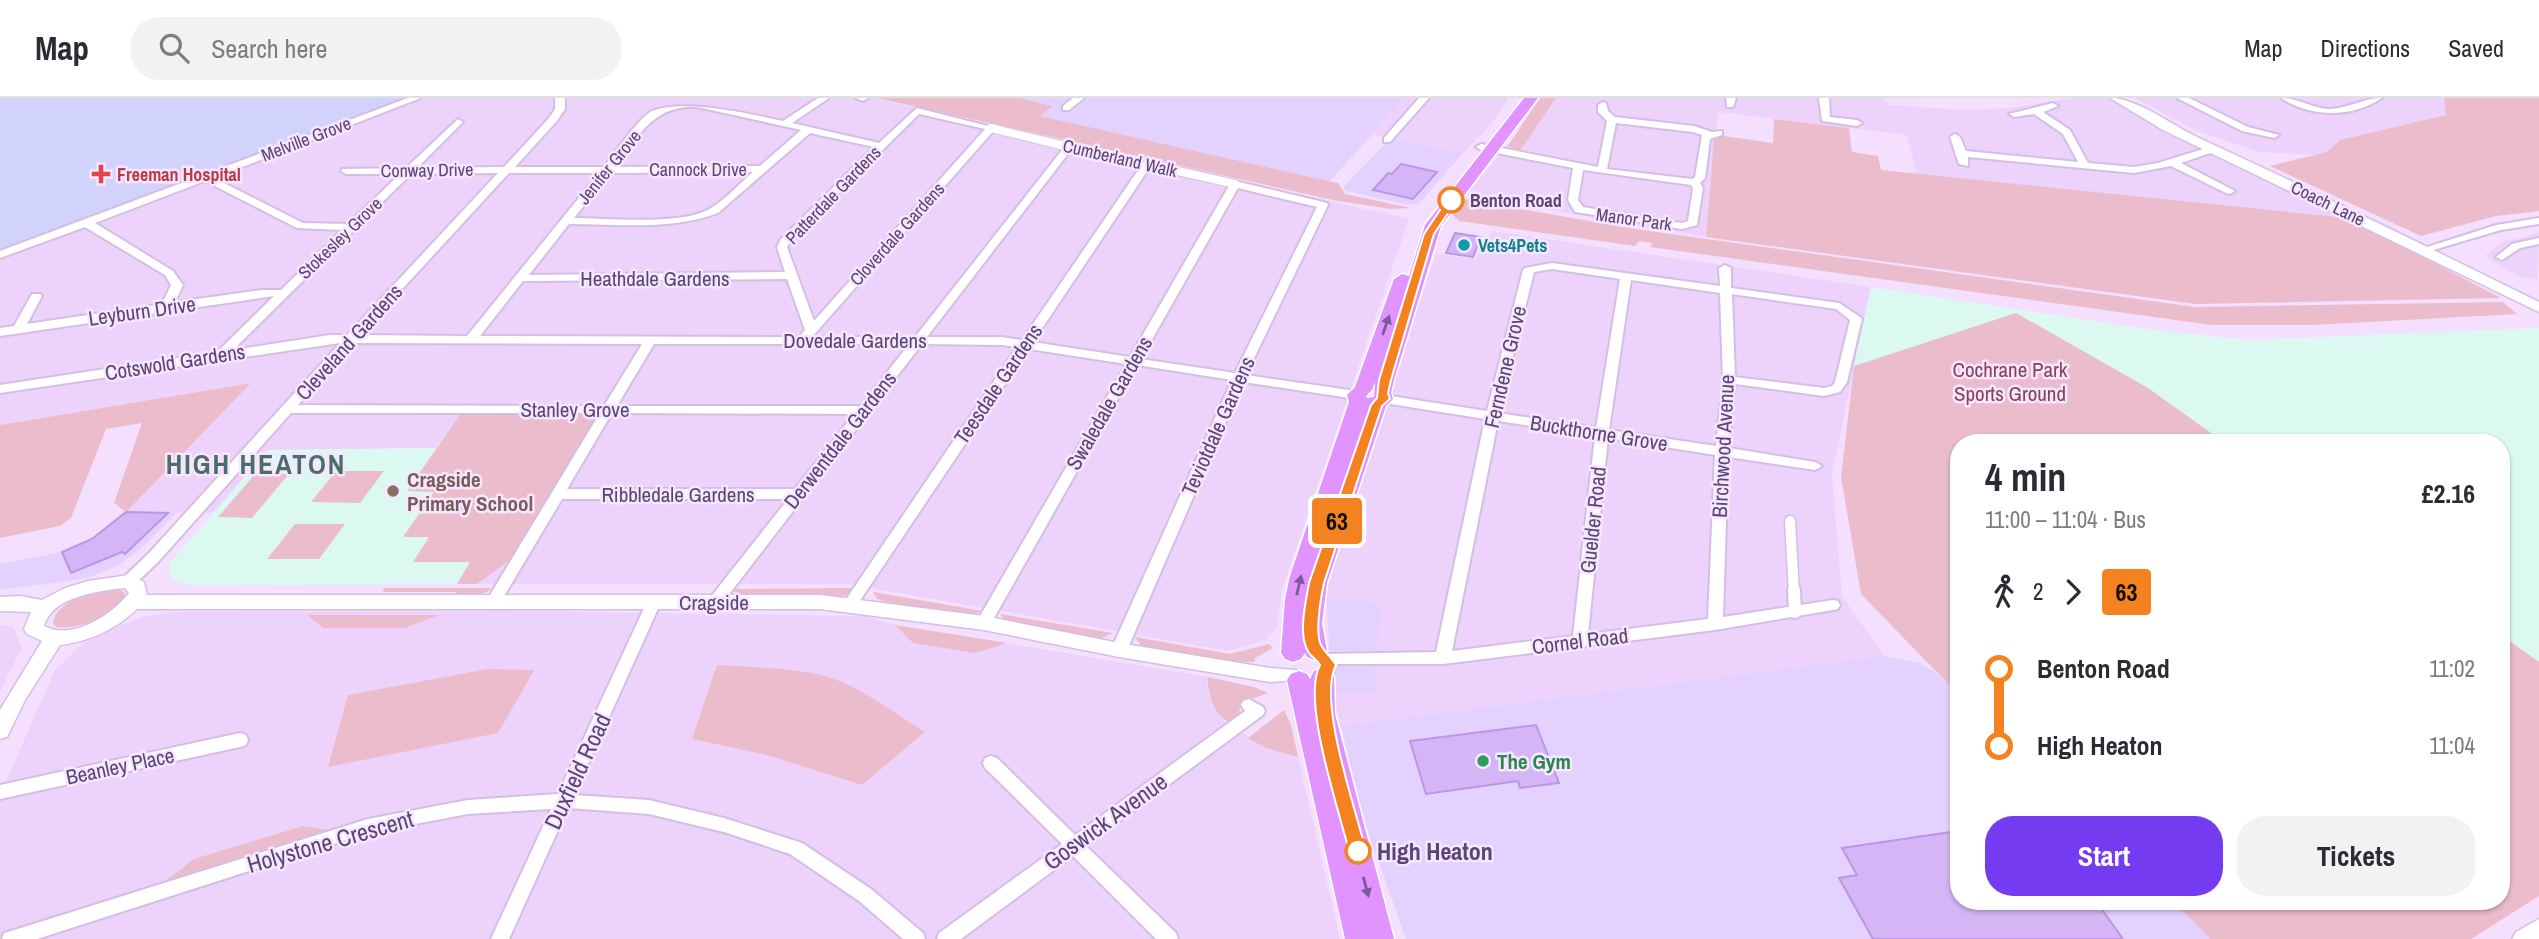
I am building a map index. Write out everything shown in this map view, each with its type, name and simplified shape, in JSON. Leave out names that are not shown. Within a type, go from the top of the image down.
[{"type":"main road","points":[[1359,939],[1307,666],[1316,583],[1370,397],[1433,225],[1519,98]]},
{"type":"main road","points":[[1487,148],[1531,98]]},
{"type":"main road","points":[[1307,666],[1323,714],[1380,939]]},
{"type":"street","name":"Melville Grove","points":[[0,256],[416,98]]},
{"type":"street","name":"Cleveland Gardens","points":[[129,581],[154,557],[558,114],[560,98]]},
{"type":"street","points":[[784,124],[824,98]]},
{"type":"street","points":[[1066,108],[1079,98]]},
{"type":"street","points":[[1387,139],[1424,98]]},
{"type":"street","points":[[1824,98],[1825,119],[1857,123]]},
{"type":"street","name":"Coach Lane","points":[[2116,98],[2139,113],[2539,308]]},
{"type":"street","points":[[2182,98],[2245,129],[2274,135]]},
{"type":"street","points":[[2286,98],[2325,112],[2336,112],[2376,98]]},
{"type":"street","name":"Jenifer Grove","points":[[471,339],[651,115],[671,105],[702,104],[881,146]]},
{"type":"street","points":[[1602,170],[1612,120],[1603,112],[1603,105]]},
{"type":"street","points":[[2014,114],[2053,106]]},
{"type":"street","name":"Cumberland Walk","points":[[917,111],[1323,205]]},
{"type":"street","name":"Patterdale Gardens","points":[[807,335],[782,247],[917,111]]},
{"type":"street","points":[[2036,111],[2067,132],[2085,166]]},
{"type":"street","name":"Manor Park","points":[[1578,166],[1573,195],[1574,204],[1579,210],[1682,226],[1693,223],[1698,188],[1694,181],[1700,178],[1704,138],[1714,133],[1694,128],[1612,120]]},
{"type":"street","name":"Stokesley Grove","points":[[222,354],[458,122]]},
{"type":"street","name":"Cloverdale Gardens","points":[[807,335],[991,128]]},
{"type":"street","points":[[566,221],[679,220],[705,216],[808,129]]},
{"type":"street","points":[[1955,137],[1963,159],[2134,170],[2213,149]]},
{"type":"street","name":"Derwentdale Gardens","points":[[715,602],[1069,147]]},
{"type":"street","points":[[1487,148],[1602,170],[1694,181]]},
{"type":"street","points":[[2172,162],[2230,191]]},
{"type":"street","name":"Teesdale Gardens","points":[[849,604],[1147,164]]},
{"type":"street","name":"Cannock Drive","points":[[508,168],[761,169]]},
{"type":"street","name":"Conway Drive","points":[[346,171],[508,168]]},
{"type":"street","points":[[205,177],[301,226],[351,228]]},
{"type":"street","name":"Swaledale Gardens","points":[[984,623],[1235,184]]},
{"type":"street","name":"Teviotdale Gardens","points":[[1119,650],[1239,377],[1323,205]]},
{"type":"street","points":[[2423,250],[2500,227],[2539,221]]},
{"type":"street","points":[[87,223],[169,273],[177,285],[167,307]]},
{"type":"street","points":[[2502,257],[2516,246],[2539,241]]},
{"type":"street","name":"Ferndene Grove","points":[[1443,658],[1492,416],[1529,270],[1552,266],[1839,306],[1856,319],[1841,383],[1836,389],[1824,392],[1729,380]]},
{"type":"street","name":"Birchwood Avenue","points":[[1715,624],[1722,453],[1729,380],[1725,268]]},
{"type":"street","name":"Heathdale Gardens","points":[[520,278],[791,275]]},
{"type":"street","name":"Guelder Road","points":[[1580,641],[1602,434],[1626,276]]},
{"type":"street","name":"Leyburn Drive","points":[[0,332],[262,293],[285,293]]},
{"type":"street","points":[[19,329],[36,296]]},
{"type":"street","name":"Dovedale Gardens","points":[[350,339],[650,340],[807,335],[916,341],[1002,341],[1370,397]]},
{"type":"street","name":"Cotswold Gardens","points":[[0,389],[310,341],[350,339]]},
{"type":"street","points":[[492,604],[650,340]]},
{"type":"street","name":"Buckthorne Grove","points":[[1370,397],[1815,466]]},
{"type":"street","name":"Stanley Grove","points":[[288,409],[862,410]]},
{"type":"street","name":"Ribbledale Gardens","points":[[557,494],[798,494]]},
{"type":"street","points":[[1790,520],[1795,612]]},
{"type":"street","points":[[129,581],[137,587],[138,594],[133,602],[110,622],[54,638],[41,635],[34,629],[34,622],[44,607],[74,592],[129,581]]},
{"type":"street","name":"Cragside","points":[[133,602],[849,604],[984,623],[1119,650],[1270,675],[1307,666]]},
{"type":"street","name":"Duxfield Road","points":[[500,939],[654,602]]},
{"type":"street","points":[[0,604],[20,603],[44,607]]},
{"type":"street","name":"Cornel Road","points":[[1307,666],[1443,658],[1715,624],[1833,606]]},
{"type":"street","points":[[0,731],[16,696],[54,638]]},
{"type":"street","name":"Goswick Avenue","points":[[946,939],[1257,711],[1249,705]]},
{"type":"street","name":"Beanley Place","points":[[0,792],[240,740]]},
{"type":"street","points":[[991,763],[1169,939]]},
{"type":"street","name":"Holystone Crescent","points":[[11,939],[368,825],[468,807],[563,801],[649,807],[724,825],[796,848],[865,895],[916,939]]},
{"type":"street","points":[[2524,939],[2539,929]]},
{"type":"shaded area","name":"Freeman Hospital","points":[[0,98],[404,98],[0,249]]},
{"type":"shaded area","points":[[426,98],[874,98],[1409,219],[1282,589],[1277,628],[1265,640],[1228,651],[848,584],[477,584],[513,558],[436,448],[268,450],[213,513],[126,512],[249,383],[0,425],[0,260]]},
{"type":"shaded area","points":[[958,98],[1405,98],[1330,181]]},
{"type":"shaded area","points":[[1405,98],[1508,98],[1492,123],[1463,153],[1373,134]]},
{"type":"shaded area","points":[[1540,98],[1882,98],[1889,105],[1963,110],[2009,108],[2074,98],[2116,98],[2139,113],[2348,218],[1917,174],[1907,135],[1718,112],[1716,130],[1723,136],[1714,139],[1706,237],[1466,195],[1508,145]]},
{"type":"shaded area","points":[[2134,98],[2444,98],[2447,115],[2340,140],[2327,152],[2314,155],[2259,152],[2195,130]]},
{"type":"shaded area","points":[[1391,138],[1463,153],[1419,204],[1408,205],[1346,191],[1343,187]]},
{"type":"shaded area","points":[[1492,231],[1871,287],[1832,474],[1842,596],[1884,656],[1341,726],[1332,693],[1377,693],[1375,666],[1382,609],[1367,600],[1326,597],[1335,556],[1436,254],[1476,259]]},
{"type":"shaded area","points":[[2539,233],[2537,280],[2518,276],[2485,256],[2502,242]]},
{"type":"shaded area","points":[[1871,287],[2154,330],[2249,340],[2539,328],[2539,662],[2510,641],[2510,434],[2212,434],[2147,388],[1854,366]]},
{"type":"shaded area","name":"Cragside Primary School","points":[[461,413],[477,584],[201,585],[185,584],[170,577],[170,563],[268,450],[436,448]]},
{"type":"shaded area","points":[[126,512],[176,513],[145,545],[119,565],[88,578],[0,590],[0,564],[62,552],[92,539]]},
{"type":"shaded area","points":[[1326,597],[1367,600],[1382,609],[1375,666],[1378,693],[1332,693]]},
{"type":"shaded area","points":[[506,611],[865,616],[895,625],[1208,677],[1207,690],[1212,704],[1224,721],[1266,748],[1298,757],[1340,939],[0,939],[0,795],[55,670],[88,639],[142,617],[176,612]]},
{"type":"shaded area","points":[[0,625],[13,627],[22,648],[0,691]]},
{"type":"shaded area","points":[[1884,656],[1920,663],[1934,671],[1950,686],[1950,910],[2181,910],[2211,939],[1406,939],[1362,814],[1341,726]]},
{"type":"green space","points":[[877,98],[1019,98],[1052,106],[1040,116],[1338,183],[1345,194],[1411,208],[1390,209],[1333,200]]},
{"type":"green space","points":[[1540,98],[1556,98],[1520,151],[1508,146]]},
{"type":"green space","points":[[2444,98],[2539,98],[2539,211],[2496,216],[2421,236],[2270,166],[2327,152],[2340,140],[2446,115]]},
{"type":"green space","points":[[1774,119],[1849,128],[1852,152],[1878,156],[1881,170],[2348,218],[2501,298],[2195,304],[1706,237],[1714,138],[1723,136],[1773,143]]},
{"type":"green space","points":[[1464,199],[1628,228],[2195,307],[2503,302],[2517,314],[2313,325],[2212,325],[1650,247],[1652,243],[1639,241],[1635,246],[1459,221],[1453,215]]},
{"type":"green space","name":"Cochrane Park Sports Ground","points":[[2016,313],[2148,388],[2212,434],[1950,434],[1950,686],[1861,594],[1841,477],[1854,366]]},
{"type":"green space","points":[[251,383],[126,512],[114,503],[142,423],[106,429],[71,518],[60,526],[0,538],[0,425]]},
{"type":"green space","points":[[601,412],[513,558],[477,584],[457,584],[470,562],[413,562],[429,537],[403,537],[434,492],[407,491],[461,413]]},
{"type":"green space","points":[[336,471],[384,471],[360,503],[311,502]]},
{"type":"green space","points":[[256,473],[289,474],[252,518],[218,517]]},
{"type":"green space","points":[[295,524],[345,524],[319,559],[267,559]]},
{"type":"green space","points":[[384,588],[493,588],[481,595],[455,597],[456,592],[383,592]]},
{"type":"green space","points":[[856,588],[847,595],[837,597],[743,597],[732,589]]},
{"type":"green space","points":[[111,589],[123,591],[125,595],[121,603],[106,615],[75,626],[56,627],[53,623],[56,615],[67,604]]},
{"type":"green space","points":[[873,592],[983,611],[968,616],[883,601],[877,599]]},
{"type":"green space","points":[[1000,614],[1113,633],[1099,639],[1005,622]]},
{"type":"green space","points":[[307,615],[439,615],[405,628],[323,628]]},
{"type":"green space","points":[[895,625],[1007,643],[975,653],[913,643]]},
{"type":"green space","points":[[1135,637],[1230,654],[1269,644],[1273,648],[1255,658],[1255,662],[1230,662],[1147,648],[1141,646]]},
{"type":"green space","points":[[2510,641],[2539,662],[2539,896],[2471,939],[2211,939],[2181,910],[2510,910]]},
{"type":"green space","points":[[717,665],[790,670],[831,678],[868,695],[925,732],[862,785],[767,755],[692,739]]},
{"type":"green space","points":[[488,669],[534,670],[498,733],[328,767],[348,695]]},
{"type":"green space","points":[[1208,677],[1254,687],[1268,693],[1240,703],[1239,718],[1232,724],[1216,710],[1209,691]]},
{"type":"green space","points":[[1284,710],[1291,725],[1298,757],[1266,748],[1248,738]]},
{"type":"green space","points":[[303,826],[334,831],[157,887],[194,859]]},
{"type":"building","points":[[1401,164],[1437,172],[1413,199],[1373,190],[1388,173],[1392,174]]},
{"type":"building","name":"Vets4Pets","points":[[1455,233],[1481,237],[1473,257],[1446,253]]},
{"type":"building","points":[[126,512],[168,513],[125,554],[122,552],[71,573],[62,552],[92,539]]},
{"type":"building","name":"The Gym","points":[[1536,725],[1559,783],[1520,788],[1518,781],[1426,794],[1410,741]]},
{"type":"building","points":[[1950,832],[1950,910],[2102,910],[2123,939],[1873,939],[1839,878],[1857,875],[1842,848]]},
{"type":"bus line","name":"63","points":[[1358,851],[1323,714],[1322,677],[1328,665],[1321,654],[1315,651],[1311,623],[1312,606],[1316,583],[1377,405],[1384,399],[1382,393],[1385,380],[1429,234],[1451,200]]},
{"type":"place","name":"Freeman Hospital","points":[[101,174]]},
{"type":"place","name":"Benton Road","points":[[1451,200]]},
{"type":"place","name":"Vets4Pets","points":[[1464,245]]},
{"type":"place","name":"Cragside Primary School","points":[[393,491]]},
{"type":"place","name":"The Gym","points":[[1483,761]]},
{"type":"place","name":"High Heaton","points":[[1358,851]]},
{"type":"district","name":"HIGH HEATON","points":[[256,464]]}]
